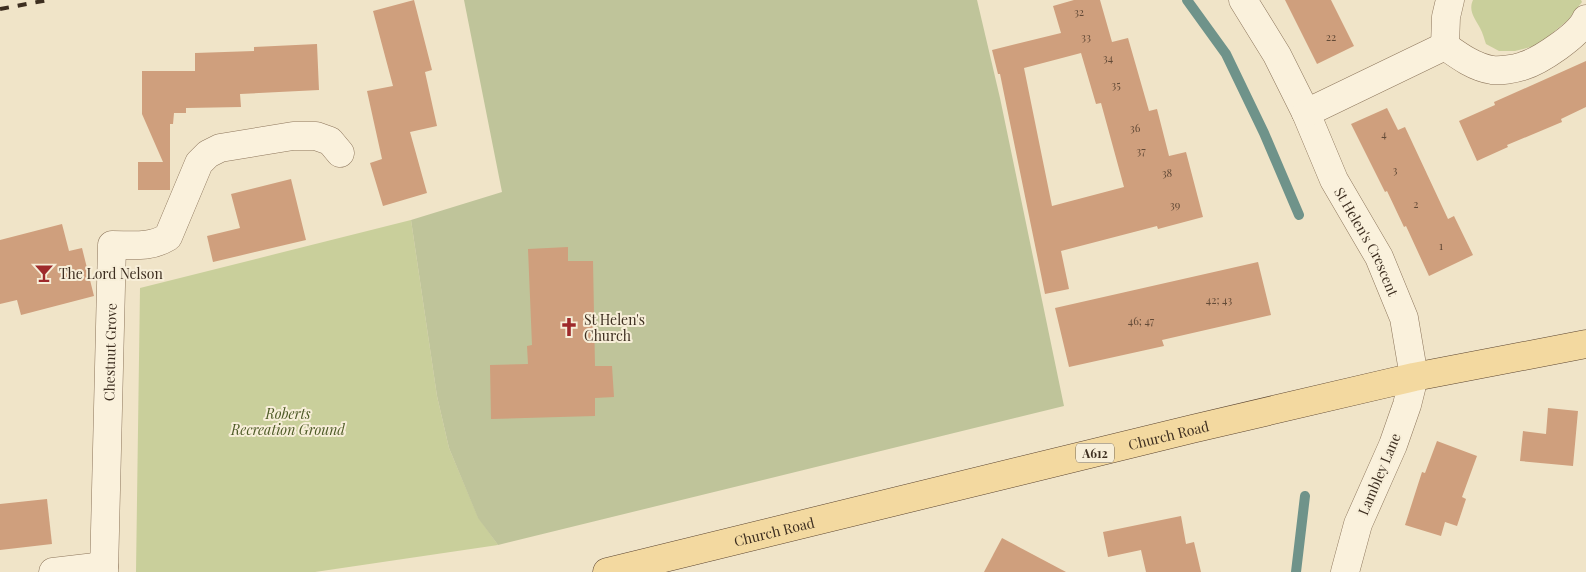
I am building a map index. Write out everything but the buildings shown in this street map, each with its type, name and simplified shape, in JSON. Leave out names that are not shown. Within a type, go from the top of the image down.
[{"type":"main road","name":"Church Road","points":[[607,572],[1192,429],[1414,377],[1586,344]]},
{"type":"street","name":"St Helen's Crescent","points":[[1243,0],[1277,55],[1306,112],[1334,180],[1380,257],[1404,318],[1414,377]]},
{"type":"street","points":[[1445,46],[1446,16],[1450,0]]},
{"type":"street","points":[[1445,46],[1466,61],[1493,70],[1523,66],[1563,44],[1583,26],[1586,19]]},
{"type":"street","points":[[1306,112],[1445,46]]},
{"type":"street","name":"Chestnut Grove","points":[[104,569],[112,245],[139,246],[158,243],[168,237],[199,163],[208,154],[220,148],[293,136],[316,136],[330,141],[340,153]]},
{"type":"street","name":"Lambley Lane","points":[[1345,572],[1358,524],[1393,445],[1407,405],[1414,377]]},
{"type":"street","points":[[53,572],[104,569]]},
{"type":"green space","points":[[464,0],[977,0],[1000,98],[1064,406],[498,545],[478,518],[449,448],[437,396],[411,220],[502,192]]},
{"type":"green space","points":[[1473,0],[1581,0],[1582,2],[1568,20],[1538,45],[1515,51],[1499,51],[1486,44],[1471,8]]},
{"type":"green space","name":"Roberts Recreation Ground","points":[[411,220],[437,396],[449,448],[478,517],[498,545],[315,572],[136,572],[140,288]]},
{"type":"waterway","points":[[1187,0],[1226,54],[1264,133],[1299,215]]},
{"type":"waterway","points":[[1296,572],[1305,496]]},
{"type":"railway","points":[[0,9],[48,0]]},
{"type":"place","name":"The Lord Nelson","points":[[44,273]]},
{"type":"place","name":"St Helen's Church","points":[[569,327]]}]
